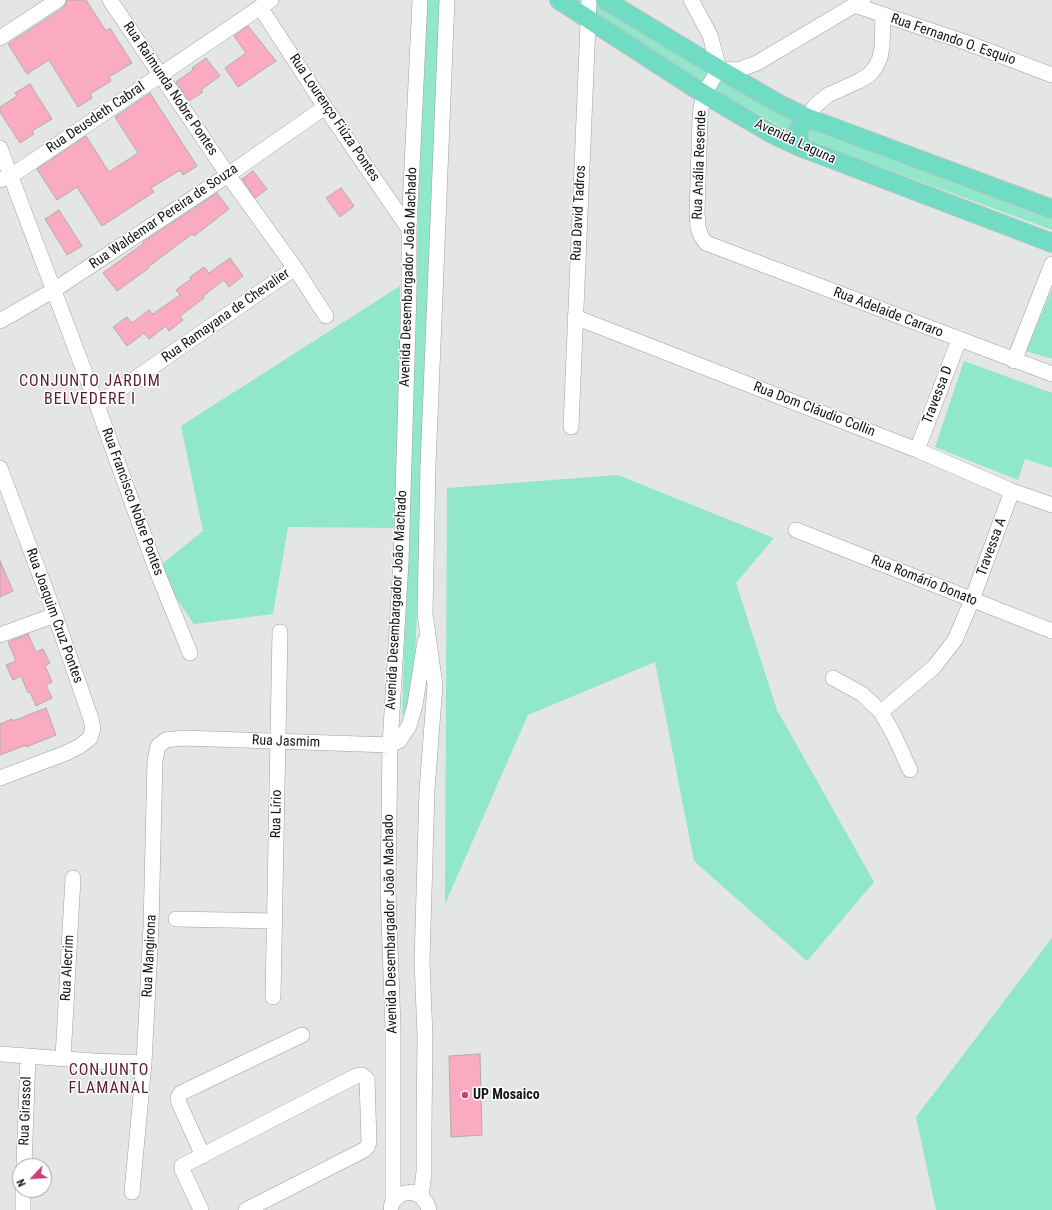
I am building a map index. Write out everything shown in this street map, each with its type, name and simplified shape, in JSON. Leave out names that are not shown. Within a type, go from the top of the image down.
[{"type":"main road","name":"Avenida Laguna","points":[[558,0],[704,94],[772,134],[800,147],[1052,243]]},
{"type":"main road","name":"Avenida Laguna","points":[[605,0],[719,69],[781,105],[808,118],[1052,209]]},
{"type":"main road","points":[[800,147],[798,130],[808,118]]},
{"type":"street","points":[[0,38],[58,0]]},
{"type":"street","name":"Rua Raimunda Nobre Pontes","points":[[110,0],[228,175],[295,268],[326,316]]},
{"type":"street","name":"Avenida Desembargador João Machado","points":[[391,1205],[393,1028],[388,891],[390,745],[401,562],[410,229],[420,0]]},
{"type":"street","name":"Avenida Desembargador João Machado","points":[[421,1196],[424,1172],[425,1037],[422,961],[426,790],[435,685],[426,634],[425,614],[428,466],[447,0]]},
{"type":"street","name":"Rua David Tadros","points":[[570,426],[589,0]]},
{"type":"street","points":[[691,0],[710,35],[719,69],[738,70],[757,63],[856,2]]},
{"type":"street","name":"Rua Fernando O. Esquio","points":[[856,2],[883,15],[965,42],[1052,75]]},
{"type":"street","name":"Rua Deusdeth Cabral","points":[[6,178],[159,74],[266,4]]},
{"type":"street","name":"Rua Lourenço Fiúza Pontes","points":[[266,4],[325,107],[410,229]]},
{"type":"street","points":[[808,118],[816,106],[828,95],[859,81],[875,68],[880,58],[882,47],[883,15]]},
{"type":"street","name":"Rua Anália Resende","points":[[719,69],[704,94],[701,108],[697,212],[698,227],[701,236],[706,243],[725,250]]},
{"type":"street","name":"Rua Waldemar Pereira de Souza","points":[[0,321],[54,290],[228,175],[325,107]]},
{"type":"street","name":"Rua Francisco Nobre Pontes","points":[[0,148],[6,178],[54,290],[97,404],[156,569],[190,653]]},
{"type":"street","name":"Rua Adelaide Carraro","points":[[725,250],[1014,361],[1052,374]]},
{"type":"street","points":[[1014,361],[1052,264]]},
{"type":"street","name":"Rua Ramayana de Chevalier","points":[[97,404],[295,268]]},
{"type":"street","name":"Rua Dom Cláudio Collin","points":[[575,317],[917,450],[1012,491],[1052,505]]},
{"type":"street","name":"Travessa D","points":[[917,450],[959,340]]},
{"type":"street","name":"Rua Joaquim Cruz Pontes","points":[[0,778],[66,753],[87,741],[90,738],[92,728],[91,719],[55,615],[2,476]]},
{"type":"street","name":"Travessa A","points":[[881,712],[934,667],[955,640],[972,600],[1012,491]]},
{"type":"street","name":"Rua Romário Donato","points":[[796,530],[1052,631]]},
{"type":"street","points":[[0,635],[55,615]]},
{"type":"street","name":"Rua Lírio","points":[[273,997],[280,632]]},
{"type":"street","points":[[390,745],[399,741],[409,726],[415,704],[426,634]]},
{"type":"street","points":[[833,678],[862,694],[881,712],[894,735],[910,770]]},
{"type":"street","name":"Rua Jasmim","points":[[183,738],[390,745]]},
{"type":"street","name":"Rua Mangirona","points":[[132,1192],[144,1063],[151,927],[155,760],[158,746],[170,739],[183,738]]},
{"type":"street","name":"Rua Alecrim","points":[[63,1058],[73,878]]},
{"type":"street","points":[[176,919],[275,921]]},
{"type":"street","points":[[203,1156],[179,1103],[178,1098],[181,1093],[302,1035]]},
{"type":"street","points":[[0,1054],[144,1063]]},
{"type":"street","name":"Rua Girassol","points":[[24,1158],[28,1056]]},
{"type":"street","points":[[201,1210],[182,1166],[356,1076],[362,1075],[366,1079],[369,1142],[367,1147],[364,1150],[246,1210]]},
{"type":"street","points":[[391,1205],[401,1194],[411,1192],[421,1196],[427,1204],[429,1210]]},
{"type":"street","points":[[23,1198],[23,1210]]},
{"type":"green space","points":[[425,0],[445,0],[413,699],[402,716]]},
{"type":"green space","points":[[574,0],[593,0],[726,82],[1052,217],[1052,230],[796,135],[724,95]]},
{"type":"green space","points":[[400,286],[400,528],[288,527],[273,614],[194,624],[156,569],[203,531],[181,426]]},
{"type":"green space","points":[[1052,289],[1052,359],[1026,351]]},
{"type":"green space","points":[[964,361],[1052,393],[1052,468],[1025,459],[1018,480],[935,447]]},
{"type":"green space","points":[[618,475],[774,538],[736,583],[777,710],[874,882],[807,961],[694,861],[655,662],[528,715],[445,904],[447,488]]},
{"type":"green space","points":[[1052,938],[1052,1210],[936,1210],[916,1117]]},
{"type":"building","points":[[67,0],[86,0],[106,31],[110,28],[132,63],[109,77],[111,81],[90,94],[92,98],[78,107],[49,60],[27,74],[8,44],[63,8]]},
{"type":"building","points":[[248,26],[276,61],[238,87],[225,68],[246,53],[234,36]]},
{"type":"building","points":[[206,58],[220,76],[201,90],[203,92],[189,101],[176,82],[193,70],[192,68]]},
{"type":"building","points":[[30,84],[52,119],[32,131],[34,134],[20,143],[0,112],[0,107],[17,96],[15,93]]},
{"type":"building","points":[[150,93],[197,166],[183,175],[180,170],[151,188],[154,192],[102,226],[77,187],[57,200],[37,169],[86,136],[109,172],[138,153],[115,117]]},
{"type":"building","points":[[253,171],[267,189],[255,198],[242,179]]},
{"type":"building","points":[[341,188],[354,206],[340,217],[326,198]]},
{"type":"building","points":[[217,193],[229,209],[194,236],[192,234],[117,291],[103,273],[144,243],[143,242]]},
{"type":"building","points":[[59,210],[82,246],[67,255],[45,219]]},
{"type":"building","points":[[230,258],[243,276],[229,287],[224,280],[203,296],[204,298],[180,316],[183,320],[169,331],[166,326],[149,339],[144,333],[127,346],[113,327],[127,317],[132,323],[149,310],[153,314],[180,295],[176,290],[191,279],[190,277],[204,267],[209,273]]},
{"type":"building","points":[[0,561],[13,591],[0,597]]},
{"type":"building","points":[[28,634],[36,652],[43,649],[50,663],[45,666],[52,682],[46,685],[52,698],[36,706],[30,692],[28,693],[21,676],[13,680],[6,665],[16,661],[8,642]]},
{"type":"building","points":[[46,708],[56,735],[26,747],[26,745],[0,755],[0,724],[12,719],[13,721]]},
{"type":"building","name":"UP Mosaico","points":[[480,1054],[482,1135],[451,1137],[449,1056]]},
{"type":"place","name":"UP Mosaico","points":[[465,1095]]},
{"type":"district","name":"CONJUNTO JARDIM BELVEDERE I","points":[[90,391]]},
{"type":"district","name":"CONJUNTO FLAMANAL","points":[[109,1080]]}]
